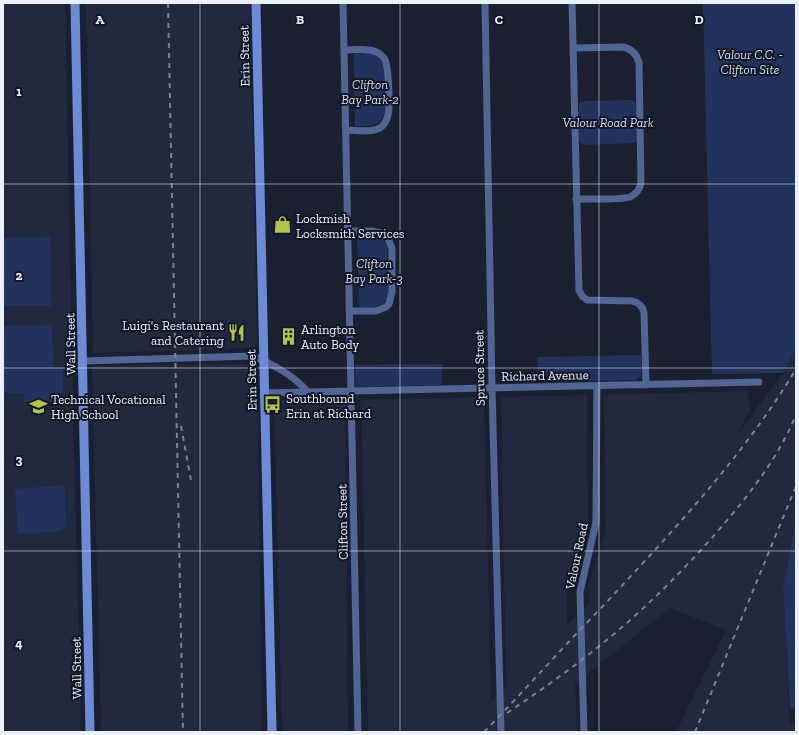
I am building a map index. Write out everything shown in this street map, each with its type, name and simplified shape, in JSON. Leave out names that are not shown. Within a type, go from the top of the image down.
[{"type":"main road","name":"Wall Street","points":[[75,3],[90,732]]},
{"type":"main road","name":"Erin Street","points":[[256,3],[272,732]]},
{"type":"street","name":"Clifton Street","points":[[343,3],[358,732]]},
{"type":"street","name":"Spruce Street","points":[[484,3],[492,388],[502,732]]},
{"type":"street","points":[[572,3],[579,290],[582,296],[587,300],[632,301],[638,303],[642,307],[644,313],[646,385]]},
{"type":"street","points":[[573,48],[623,47],[630,49],[636,55],[639,63],[641,159],[641,186],[634,195],[623,198],[576,199]]},
{"type":"street","points":[[344,50],[369,50],[375,52],[384,58],[388,69],[389,111],[385,122],[377,129],[346,130]]},
{"type":"street","points":[[348,231],[372,231],[381,233],[388,238],[392,249],[392,292],[389,304],[386,307],[376,311],[349,311]]},
{"type":"street","points":[[83,360],[252,356],[264,360],[302,384],[308,392]]},
{"type":"street","name":"Richard Avenue","points":[[264,393],[759,382]]},
{"type":"street","name":"Valour Road","points":[[584,732],[580,592],[596,516],[597,386]]},
{"type":"shaded area","name":"Technical Vocational High School","points":[[3,3],[65,3],[81,709],[80,732],[3,732]]},
{"type":"shaded area","points":[[86,3],[250,3],[257,348],[93,353]]},
{"type":"shaded area","points":[[796,348],[796,517],[783,587],[790,723],[796,722],[796,732],[676,732],[726,630],[670,608],[575,684],[577,732],[368,732],[361,400],[484,397],[491,701],[506,686],[501,397],[587,395],[588,527],[567,588],[567,625],[590,603],[587,589],[606,530],[604,395],[747,391],[751,409],[738,432],[724,452],[783,373]]},
{"type":"shaded area","points":[[242,364],[257,369],[262,732],[101,732],[92,366]]},
{"type":"shaded area","points":[[345,399],[348,732],[282,732],[274,400]]},
{"type":"green space","name":"Valour C.C. - Clifton Site","points":[[703,3],[796,3],[796,348],[783,373],[712,374]]},
{"type":"green space","name":"Clifton Bay Park-2","points":[[367,53],[378,57],[383,62],[386,86],[385,112],[377,124],[355,126],[354,54]]},
{"type":"green space","name":"Valour Road Park","points":[[632,100],[636,103],[637,141],[635,143],[586,145],[581,143],[579,140],[580,103],[585,101]]},
{"type":"green space","name":"Clifton Bay Park-3","points":[[370,234],[381,237],[387,246],[389,292],[387,300],[383,304],[374,307],[359,307],[357,235]]},
{"type":"green space","points":[[50,237],[51,306],[3,306],[3,238]]},
{"type":"green space","points":[[52,325],[53,367],[63,367],[63,391],[58,401],[24,402],[24,393],[3,393],[3,326]]},
{"type":"green space","points":[[641,356],[641,376],[635,380],[541,382],[538,379],[538,357]]},
{"type":"green space","points":[[442,364],[442,385],[356,387],[355,365]]},
{"type":"green space","points":[[65,485],[66,525],[60,531],[18,534],[15,489]]},
{"type":"green space","points":[[796,517],[796,708],[790,709],[783,587]]},
{"type":"railway","points":[[168,3],[183,732]]},
{"type":"railway","points":[[484,732],[628,579],[705,493],[753,433],[796,369]]},
{"type":"railway","points":[[507,713],[593,651],[634,617],[682,570],[717,532],[751,491],[780,447],[796,415]]},
{"type":"railway","points":[[181,426],[191,480]]},
{"type":"railway","points":[[695,732],[796,486]]},
{"type":"place","name":"Lockmish Locksmith Services","points":[[283,225]]},
{"type":"place","name":"Luigi's Restaurant and Catering","points":[[237,332]]},
{"type":"place","name":"Arlington Auto Body","points":[[288,336]]},
{"type":"place","name":"Southbound Erin at Richard","points":[[273,405]]},
{"type":"place","name":"Technical Vocational High School","points":[[38,406]]}]
